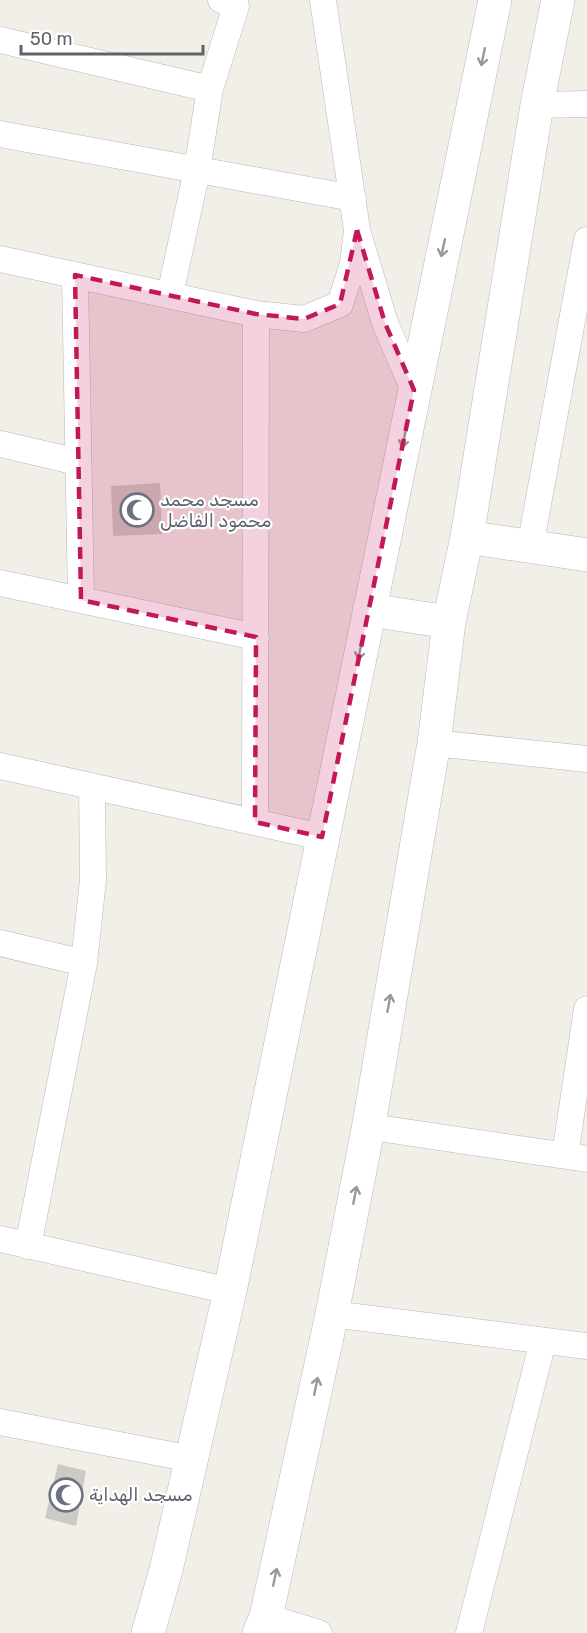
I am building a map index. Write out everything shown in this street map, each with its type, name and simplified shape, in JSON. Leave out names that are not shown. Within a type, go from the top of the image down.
[{"type":"street","points":[[170,295],[197,170],[210,89],[236,6],[221,0]]},
{"type":"street","points":[[323,0],[357,230],[385,323],[414,390]]},
{"type":"street","points":[[148,1633],[166,1570],[230,1291],[495,0]]},
{"type":"street","points":[[319,1633],[263,1625],[332,1314],[369,1124],[434,743],[449,622],[467,537],[537,105],[558,0]]},
{"type":"street","points":[[0,40],[210,89]]},
{"type":"street","points":[[537,105],[587,104]]},
{"type":"street","points":[[0,134],[353,198]]},
{"type":"street","points":[[0,259],[256,314],[304,319],[340,304],[353,264],[357,230]]},
{"type":"street","points":[[530,547],[583,280],[587,240]]},
{"type":"street","points":[[75,275],[81,600]]},
{"type":"street","points":[[255,822],[256,314]]},
{"type":"street","points":[[0,444],[78,462]]},
{"type":"street","points":[[467,537],[587,555]]},
{"type":"street","points":[[0,583],[256,637]]},
{"type":"street","points":[[369,610],[449,622]]},
{"type":"street","points":[[434,743],[587,759]]},
{"type":"street","points":[[0,766],[322,837]]},
{"type":"street","points":[[28,1246],[84,963],[93,880],[92,786]]},
{"type":"street","points":[[0,943],[84,963]]},
{"type":"street","points":[[369,1124],[378,1128],[576,1157],[587,1009]]},
{"type":"street","points":[[0,1239],[230,1291]]},
{"type":"street","points":[[332,1314],[587,1346]]},
{"type":"street","points":[[469,1633],[543,1341]]},
{"type":"street","points":[[0,1422],[192,1459]]},
{"type":"highlighted area","points":[[357,230],[385,323],[414,390],[322,837],[255,822],[256,637],[81,600],[75,275],[256,314],[304,319],[340,304]]},
{"type":"building","name":"مسجد محمد محمود الفاضل","points":[[160,483],[162,534],[113,536],[111,486]]},
{"type":"building","name":"مسجد الهداية","points":[[58,1464],[86,1471],[76,1526],[45,1518]]},
{"type":"place","name":"مسجد محمد محمود الفاضل","points":[[137,510]]},
{"type":"place","name":"مسجد الهداية","points":[[66,1495]]}]
